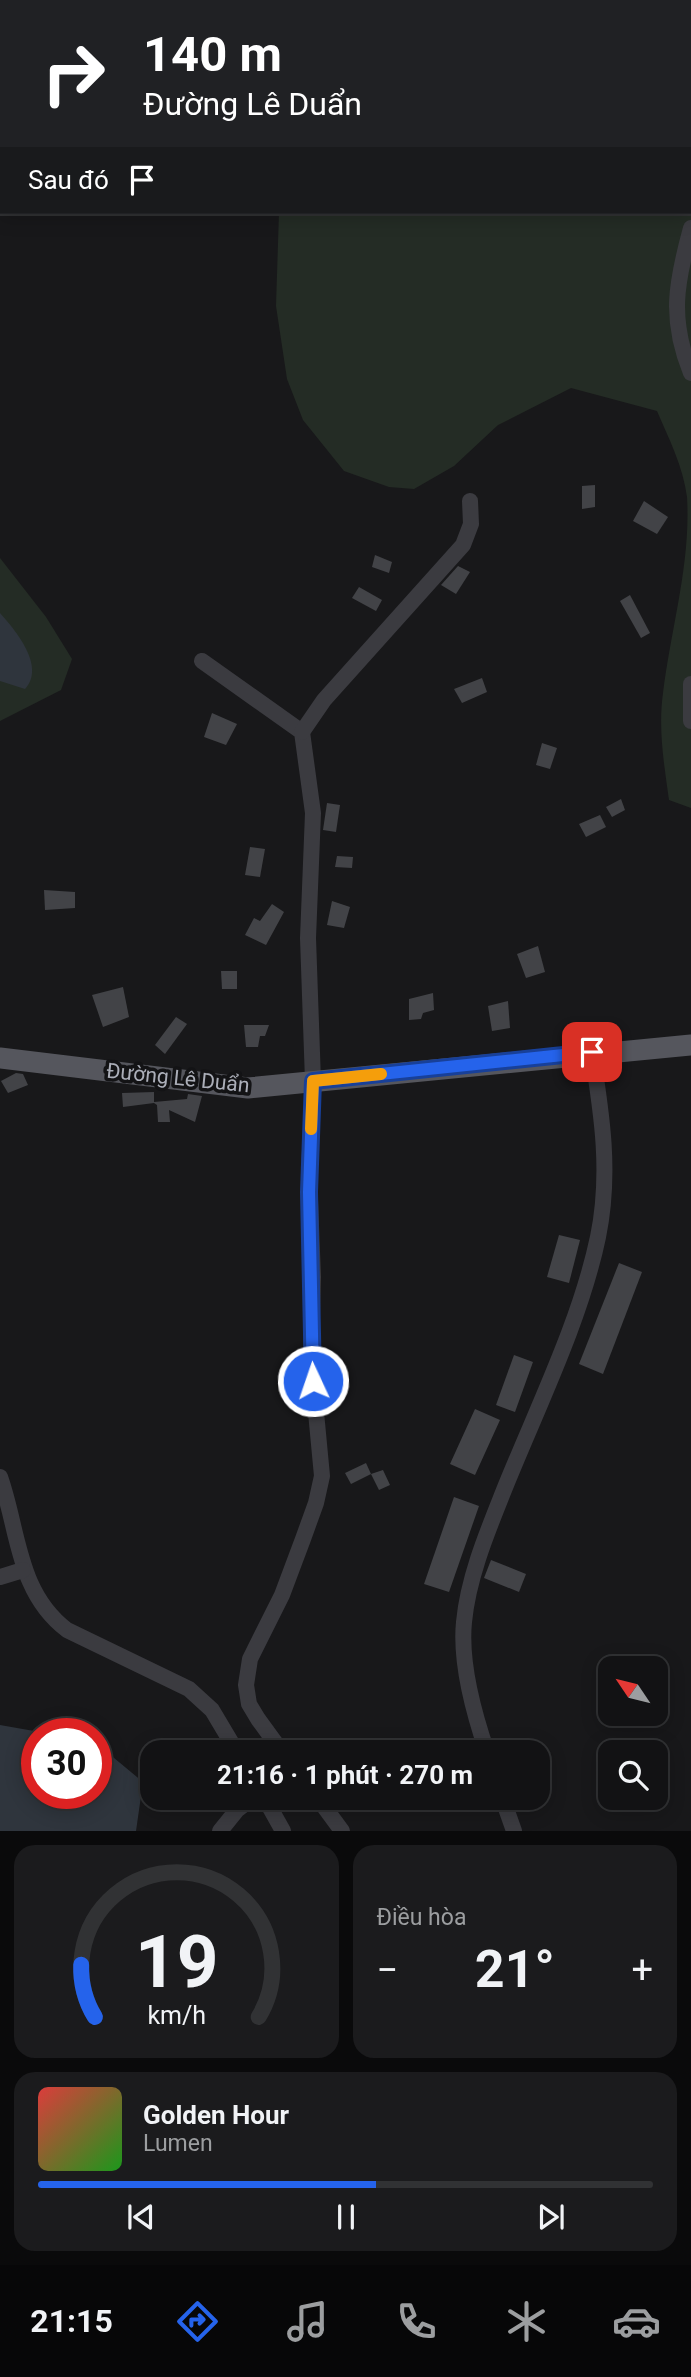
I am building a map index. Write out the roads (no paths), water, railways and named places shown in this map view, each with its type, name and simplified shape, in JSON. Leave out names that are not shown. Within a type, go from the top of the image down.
[{"type":"main road","name":"Đường Lê Duẩn","points":[[0,1058],[248,1088],[592,1052],[691,1045]]},
{"type":"street","points":[[691,228],[676,292],[676,327],[691,373]]},
{"type":"street","points":[[273,1740],[249,1704],[246,1685],[250,1659],[295,1561],[316,1503],[321,1476],[311,1359],[313,1278],[309,1173],[313,1081],[308,938],[313,813],[302,732],[324,700],[463,545],[471,524],[470,501]]},
{"type":"street","points":[[202,661],[302,732]]},
{"type":"street","points":[[691,684],[691,721]]},
{"type":"street","points":[[484,1740],[467,1667],[464,1623],[486,1533],[573,1322],[598,1237],[605,1196],[606,1141],[592,1052]]},
{"type":"street","points":[[0,1477],[23,1570],[32,1589],[55,1621],[67,1630],[189,1689],[212,1710],[230,1740]]},
{"type":"street","points":[[0,1577],[23,1570]]},
{"type":"street","points":[[220,1831],[237,1810]]},
{"type":"street","points":[[271,1810],[283,1831]]},
{"type":"street","points":[[327,1810],[342,1831]]},
{"type":"street","points":[[507,1810],[514,1831]]}]
